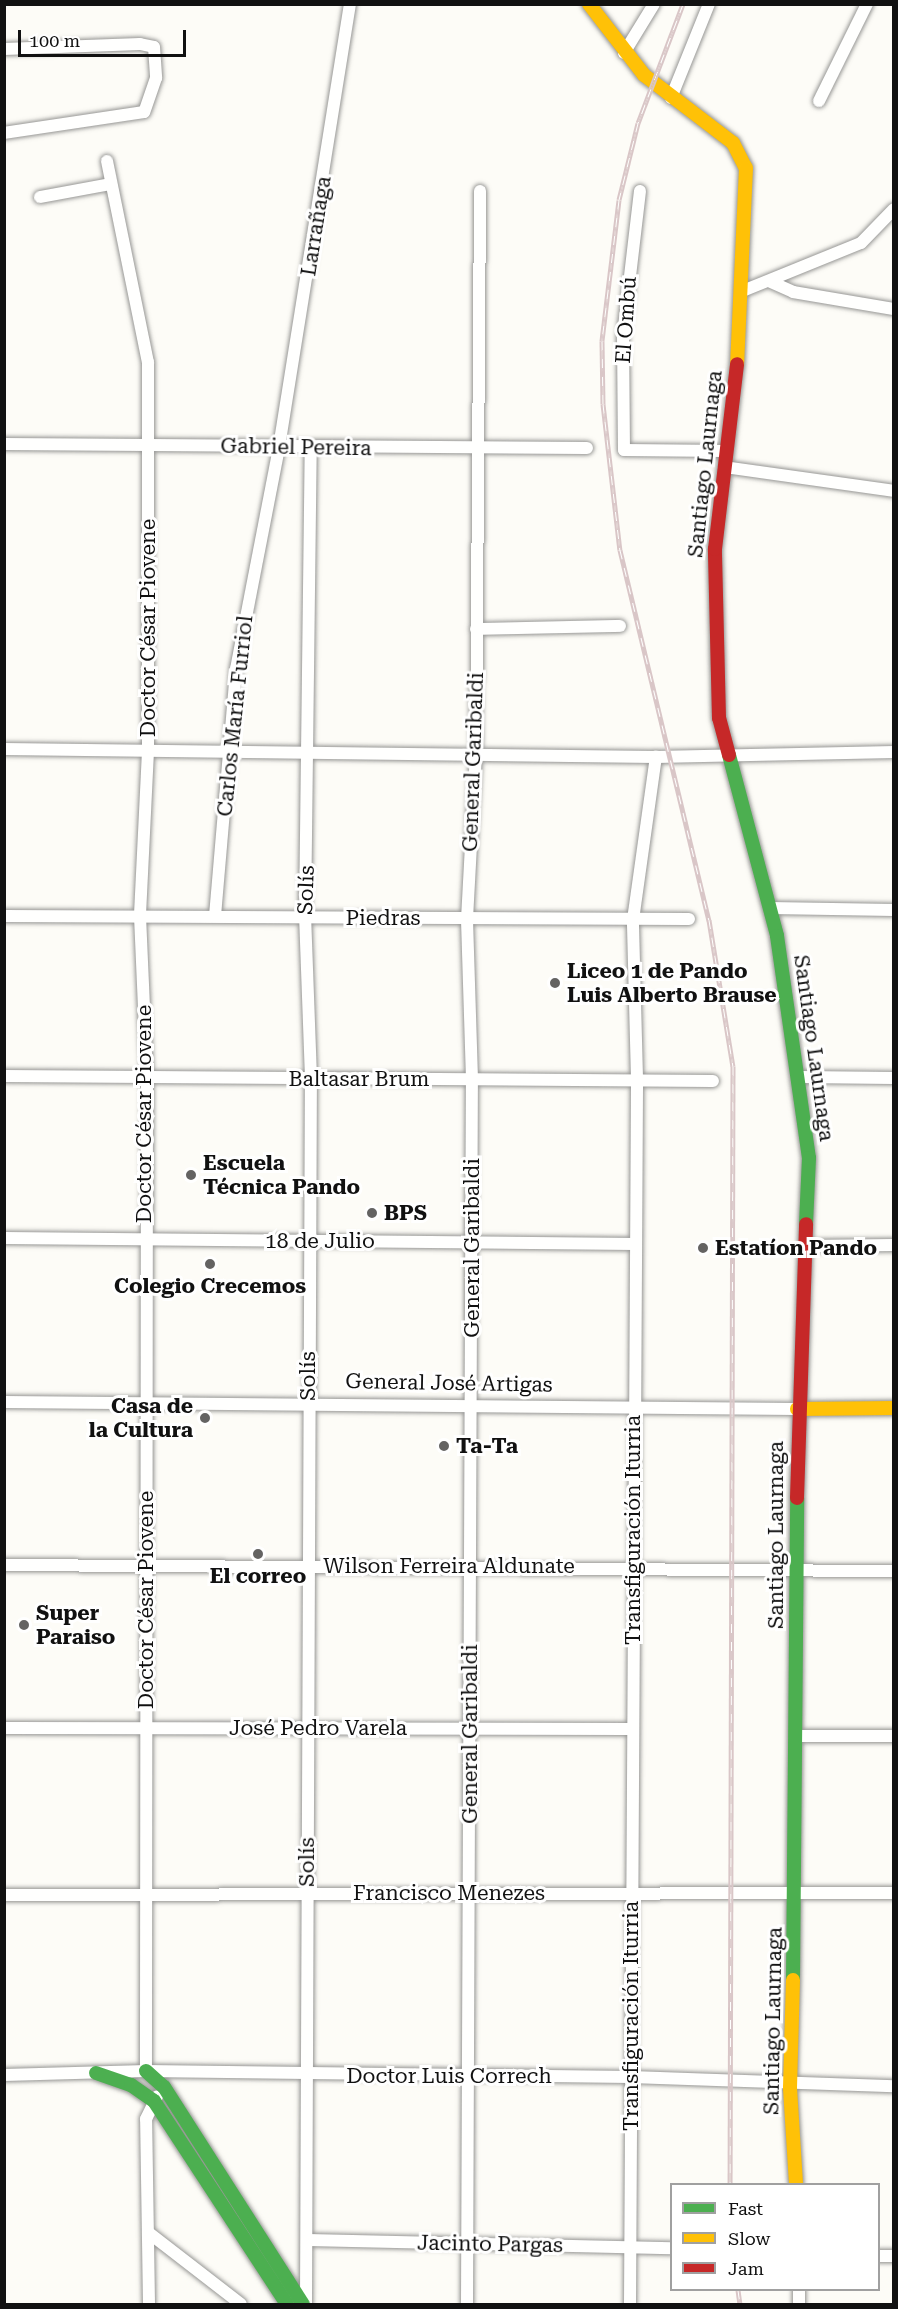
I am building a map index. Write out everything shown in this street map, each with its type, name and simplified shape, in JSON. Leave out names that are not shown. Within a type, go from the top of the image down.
[{"type":"street","name":"Larrañaga","points":[[279,447],[350,4]]},
{"type":"street","name":"Santiago Laurnaga","points":[[590,4],[624,53],[671,98],[742,155],[748,200],[745,290],[715,549],[719,718],[726,754],[770,908],[801,1077],[809,1158],[807,1246],[797,1409],[796,1892],[790,2083],[796,2183]]},
{"type":"street","points":[[624,53],[654,4]]},
{"type":"street","points":[[671,98],[709,4]]},
{"type":"street","points":[[819,101],[867,4]]},
{"type":"street","points":[[4,49],[140,44],[154,47],[156,78],[144,112],[4,133]]},
{"type":"street","name":"Doctor César Piovene","points":[[107,161],[147,348],[148,751],[140,916],[147,1077],[144,1241],[146,2071]]},
{"type":"street","points":[[40,197],[111,184]]},
{"type":"street","name":"General Garibaldi","points":[[466,2304],[472,1405],[472,1079],[467,919],[476,754],[480,191]]},
{"type":"street","name":"El Ombú","points":[[640,191],[623,336],[624,450],[726,452]]},
{"type":"street","points":[[745,290],[771,282],[861,243],[894,209]]},
{"type":"street","points":[[771,282],[793,292],[894,309]]},
{"type":"street","name":"Gabriel Pereira","points":[[4,444],[310,448],[587,448]]},
{"type":"street","name":"Carlos María Furriol","points":[[215,916],[239,648],[279,447]]},
{"type":"street","name":"Solís","points":[[305,2304],[308,2240],[308,1403],[311,1078],[305,917],[311,753],[310,448]]},
{"type":"street","points":[[724,467],[894,491]]},
{"type":"street","points":[[476,629],[620,626]]},
{"type":"street","points":[[4,749],[656,757],[894,752]]},
{"type":"street","name":"Transfiguración Iturria","points":[[630,2304],[632,1567],[637,1078],[633,920],[656,757]]},
{"type":"street","points":[[770,908],[894,910]]},
{"type":"street","name":"Piedras","points":[[4,916],[689,919]]},
{"type":"street","name":"Baltasar Brum","points":[[4,1076],[637,1078],[713,1081]]},
{"type":"street","points":[[801,1077],[894,1078]]},
{"type":"street","name":"18 de Julio","points":[[4,1239],[635,1244]]},
{"type":"street","points":[[807,1246],[894,1245]]},
{"type":"street","name":"General José Artigas","points":[[4,1402],[894,1408]]},
{"type":"street","name":"Wilson Ferreira Aldunate","points":[[4,1565],[798,1568],[894,1571]]},
{"type":"street","name":"José Pedro Varela","points":[[4,1728],[632,1729]]},
{"type":"street","points":[[796,1736],[894,1736]]},
{"type":"street","name":"Francisco Menezes","points":[[4,1894],[894,1893]]},
{"type":"street","points":[[131,2085],[146,2071],[164,2087],[305,2304]]},
{"type":"street","name":"Doctor Luis Correch","points":[[4,2075],[146,2071],[308,2075],[631,2077],[894,2086]]},
{"type":"street","points":[[96,2073],[131,2085],[154,2101],[287,2304]]},
{"type":"street","points":[[149,2304],[146,2119],[154,2101],[164,2087]]},
{"type":"street","points":[[149,2233],[241,2304]]},
{"type":"street","name":"Jacinto Pargas","points":[[308,2240],[670,2248]]},
{"type":"railway","points":[[683,4],[638,123],[619,200],[602,341],[603,404],[620,550],[709,920],[733,1066],[730,2183]]},
{"type":"railway","points":[[738,2291],[740,2304]]},
{"type":"traffic: fast","points":[[729,755],[777,936],[809,1158],[806,1224]]},
{"type":"traffic: fast","points":[[793,1980],[797,1498]]},
{"type":"traffic: fast","points":[[146,2071],[164,2087],[303,2304]]},
{"type":"traffic: fast","points":[[96,2073],[131,2085],[154,2101],[287,2304]]},
{"type":"traffic: slow","points":[[589,4],[644,75],[733,143],[746,168],[737,364]]},
{"type":"traffic: slow","points":[[797,1409],[894,1408]]},
{"type":"traffic: slow","points":[[793,1980],[790,2088],[796,2183]]},
{"type":"traffic: jam","points":[[729,755],[719,718],[715,549],[737,364]]},
{"type":"traffic: jam","points":[[797,1498],[806,1224]]},
{"type":"place","name":"Liceo 1 de Pando Luis Alberto Brause","points":[[555,983]]},
{"type":"place","name":"Escuela Técnica Pando","points":[[191,1175]]},
{"type":"place","name":"BPS","points":[[372,1213]]},
{"type":"place","name":"Estatíon Pando","points":[[703,1248]]},
{"type":"place","name":"Colegio Crecemos","points":[[210,1264]]},
{"type":"place","name":"Casa de la Cultura","points":[[205,1418]]},
{"type":"place","name":"Ta-Ta","points":[[444,1446]]},
{"type":"place","name":"El correo","points":[[258,1554]]},
{"type":"place","name":"Super Paraiso","points":[[24,1625]]}]
